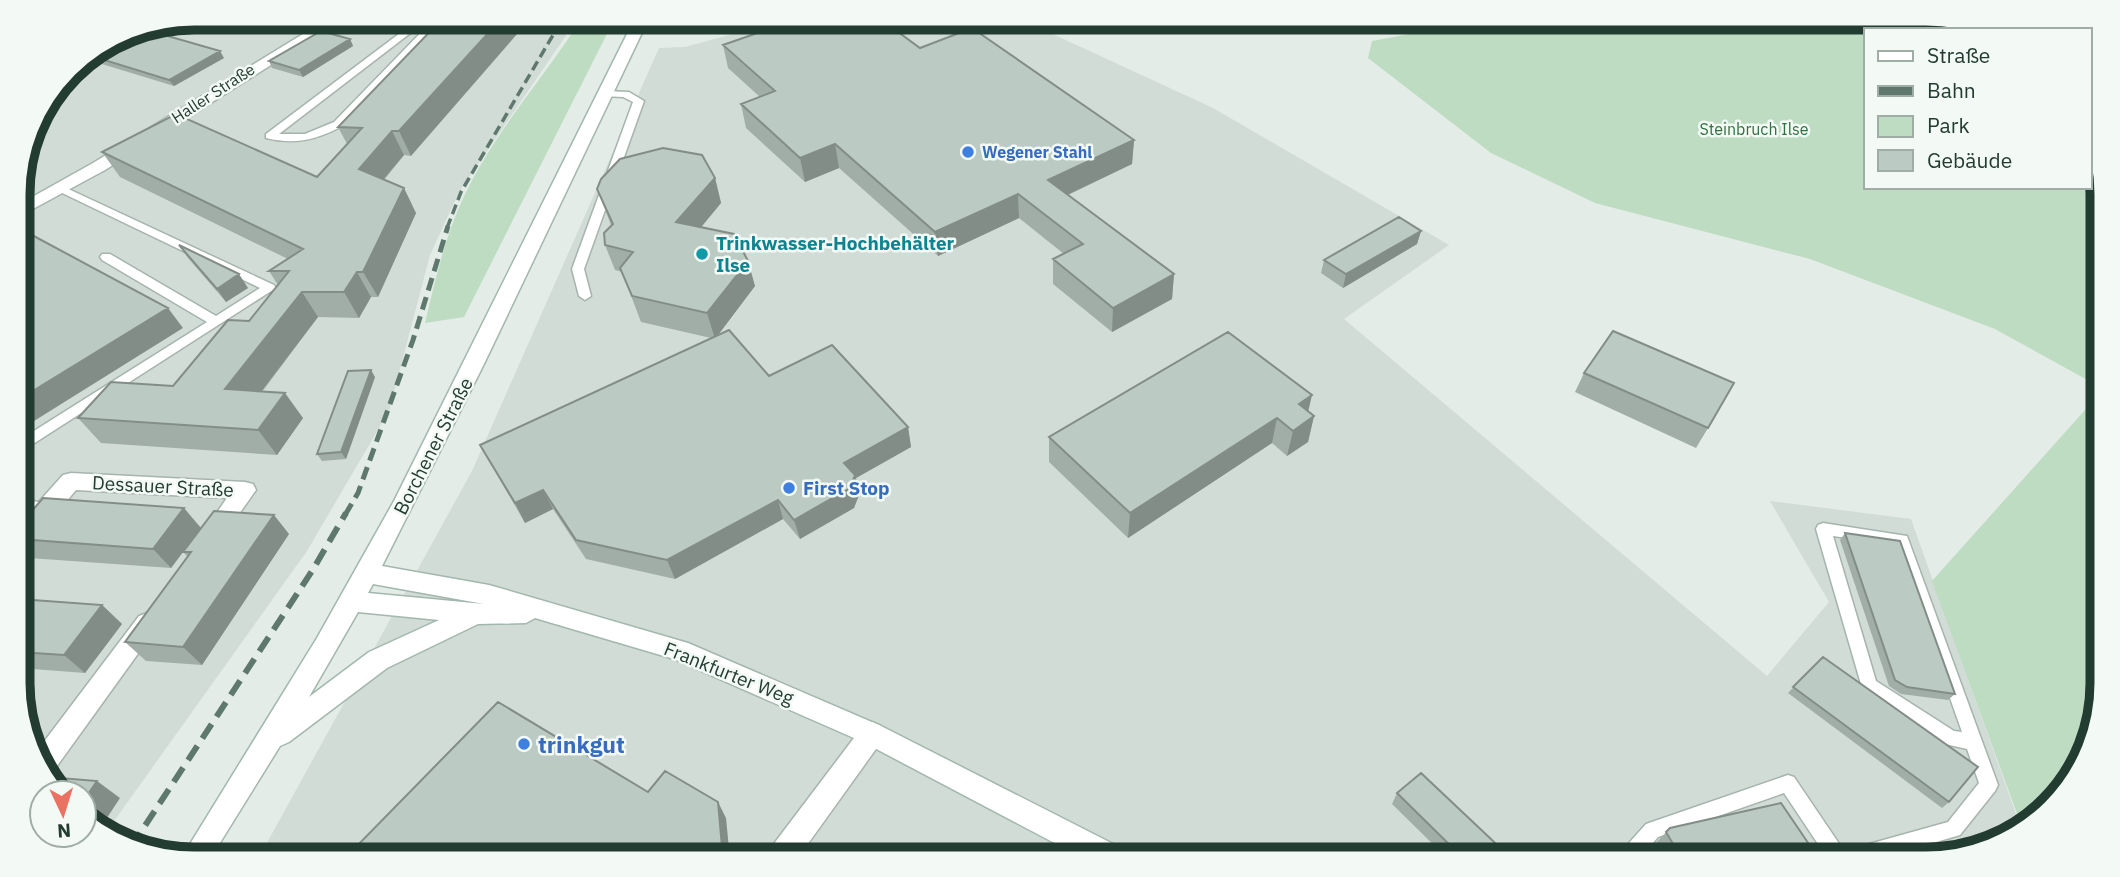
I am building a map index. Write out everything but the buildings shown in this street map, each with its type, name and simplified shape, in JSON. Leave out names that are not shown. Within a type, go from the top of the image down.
[{"type":"main road","name":"Haller Straße","points":[[30,206],[62,189],[319,30]]},
{"type":"main road","name":"Borchener Straße","points":[[203,847],[267,745],[367,573],[499,319],[636,30]]},
{"type":"main road","name":"Dessauer Straße","points":[[30,527],[71,481],[245,490],[197,556]]},
{"type":"main road","name":"Frankfurter Weg","points":[[367,573],[489,595],[542,613],[679,650],[872,734],[1090,847]]},
{"type":"main road","points":[[48,758],[164,600]]},
{"type":"main road","name":"Frankfurter Weg","points":[[351,601],[476,614],[542,613]]},
{"type":"main road","points":[[267,745],[378,660],[476,614]]},
{"type":"main road","points":[[789,847],[872,734]]},
{"type":"lane","points":[[409,30],[270,136],[307,138],[324,133],[338,124],[428,30]]},
{"type":"lane","points":[[585,296],[578,269],[639,101],[625,94],[605,94]]},
{"type":"lane","points":[[30,441],[270,288],[62,189]]},
{"type":"lane","points":[[106,257],[216,322]]},
{"type":"lane","points":[[30,506],[47,508]]},
{"type":"lane","points":[[1889,847],[1954,829],[1989,785],[1974,742],[1902,540],[1823,529],[1869,686],[1951,738],[1974,742]]},
{"type":"lane","points":[[1637,847],[1652,830],[1788,783],[1831,847]]},
{"type":"shaded area","points":[[570,30],[459,192],[430,255],[389,411],[307,551],[111,825],[98,816],[98,779],[61,779],[52,766],[35,726],[31,705],[30,183],[35,151],[52,112],[85,70],[102,57],[141,38],[172,31]]},
{"type":"shaded area","points":[[748,30],[1044,30],[1213,108],[1449,245],[1344,319],[1767,676],[1829,602],[1770,501],[1911,519],[2018,820],[1979,839],[1937,847],[265,847],[472,471],[659,48],[685,47]]},
{"type":"green space","points":[[574,30],[609,30],[464,317],[425,323],[448,238],[470,184],[499,135]]},
{"type":"green space","name":"Steinbruch Ilse","points":[[1432,30],[1864,30],[1864,189],[2090,189],[2090,381],[1995,329],[1810,259],[1595,203],[1491,153],[1368,58],[1372,41]]},
{"type":"green space","points":[[2090,404],[2090,694],[2087,716],[2082,736],[2068,766],[2050,792],[2019,819],[1932,581]]},
{"type":"railway","points":[[447,228],[461,192],[556,30]]},
{"type":"railway","points":[[345,515],[358,493],[413,340],[448,226]]},
{"type":"railway","points":[[137,837],[312,571],[346,513]]},
{"type":"place","name":"Wegener Stahl","points":[[968,152]]},
{"type":"place","name":"Trinkwasser-Hochbehälter Ilse","points":[[702,254]]},
{"type":"place","name":"First Stop","points":[[789,488]]},
{"type":"place","name":"trinkgut","points":[[524,744]]}]
